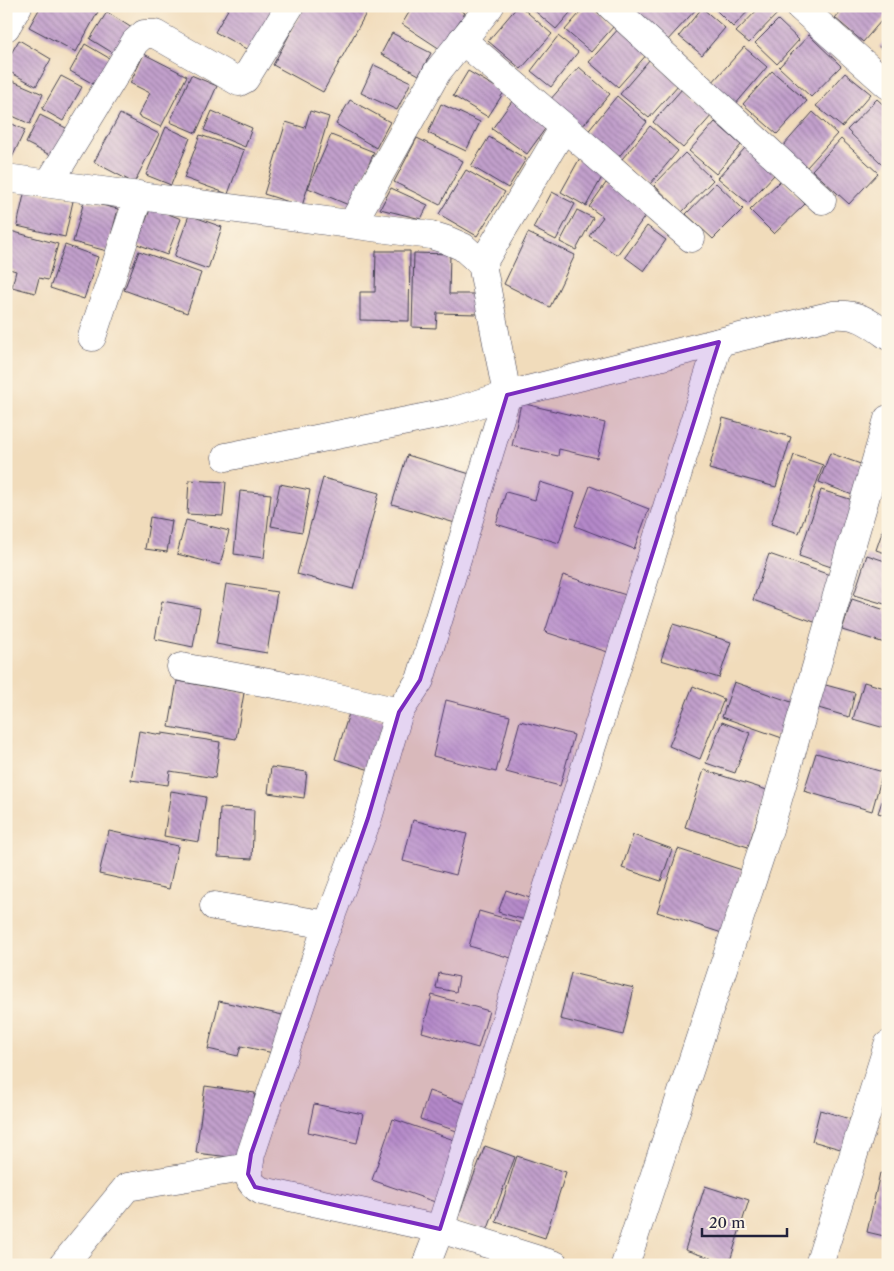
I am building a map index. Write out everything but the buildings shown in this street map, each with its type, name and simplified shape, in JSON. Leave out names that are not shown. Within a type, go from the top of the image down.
[{"type":"street","points":[[6,26],[18,6]]},
{"type":"street","points":[[50,183],[135,42],[144,34],[155,34],[239,82],[245,79],[290,6]]},
{"type":"street","points":[[352,224],[433,79],[490,6]]},
{"type":"street","points":[[610,6],[822,200]]},
{"type":"street","points":[[800,6],[888,85]]},
{"type":"street","points":[[462,40],[691,238]]},
{"type":"street","points":[[482,264],[564,127]]},
{"type":"street","points":[[6,179],[50,183],[431,235],[463,247],[482,264],[507,395],[420,680],[399,712],[368,818],[328,925],[251,1154],[248,1174],[252,1184],[262,1191],[440,1228],[555,1265]]},
{"type":"street","points":[[92,337],[139,195]]},
{"type":"street","points":[[226,457],[452,412],[507,395],[719,342],[842,314],[860,317],[888,336]]},
{"type":"street","points":[[426,1265],[440,1228],[719,342]]},
{"type":"street","points":[[625,1265],[771,823],[888,419]]},
{"type":"street","points":[[181,666],[296,688],[399,712]]},
{"type":"street","points":[[214,906],[328,925]]},
{"type":"street","points":[[819,1265],[888,1045]]},
{"type":"street","points":[[63,1265],[127,1187],[249,1166]]},
{"type":"highlighted area","points":[[719,342],[440,1229],[255,1187],[248,1174],[251,1154],[368,818],[399,712],[420,680],[507,395]]}]
